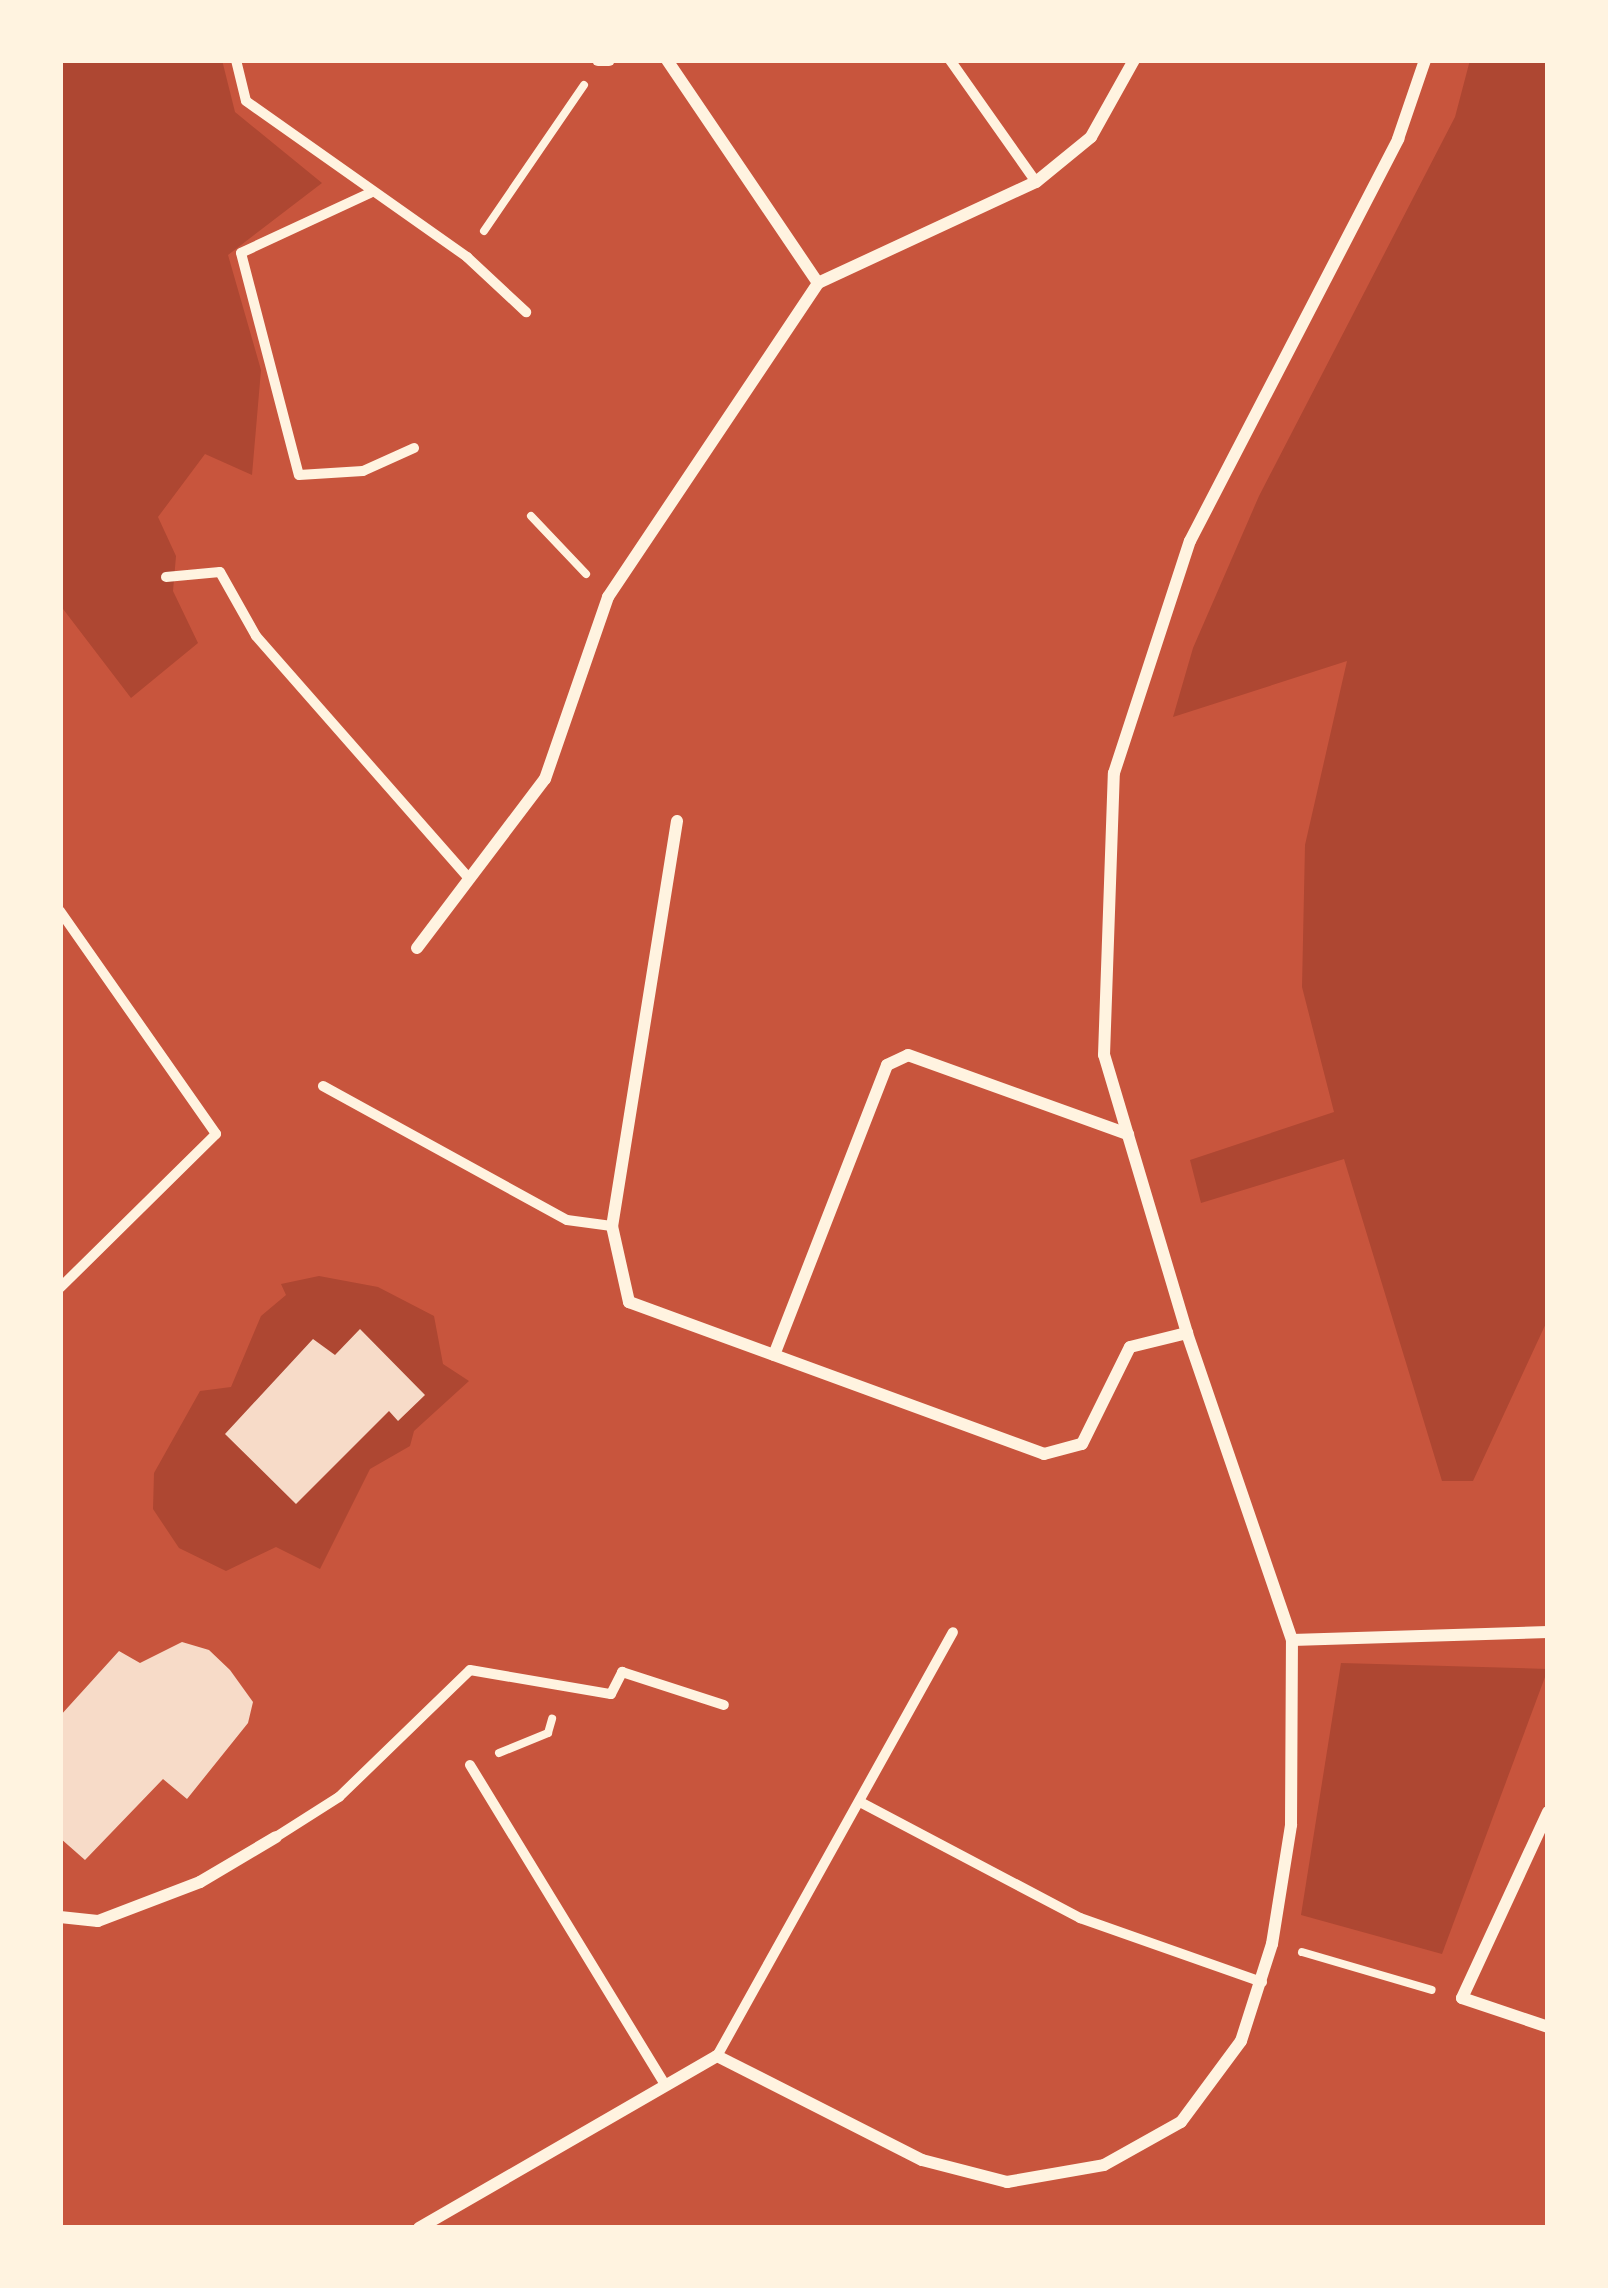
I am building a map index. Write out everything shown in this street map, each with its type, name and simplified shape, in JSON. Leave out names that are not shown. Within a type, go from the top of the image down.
[{"type":"street","points":[[236,60],[246,101],[466,257],[526,311]]},
{"type":"street","points":[[667,60],[818,283]]},
{"type":"street","points":[[950,60],[1036,182]]},
{"type":"street","points":[[417,948],[544,779],[608,597],[818,283],[1036,182],[1091,137],[1133,60]]},
{"type":"street","points":[[718,2056],[922,2160],[1006,2182],[1104,2164],[1181,2122],[1241,2041],[1262,1982],[1292,1825],[1292,1640],[1186,1333],[1104,1055],[1114,773],[1190,541],[1398,140],[1425,60]]},
{"type":"street","points":[[370,193],[241,253],[299,475],[363,472],[414,448]]},
{"type":"street","points":[[166,577],[220,572],[256,636],[468,877]]},
{"type":"street","points":[[677,821],[612,1226],[629,1302],[1044,1454],[1082,1444],[1130,1347],[1186,1333]]},
{"type":"street","points":[[60,911],[216,1135],[60,1288]]},
{"type":"street","points":[[774,1355],[887,1065],[908,1055],[1128,1134]]},
{"type":"street","points":[[323,1086],[567,1220],[612,1226]]},
{"type":"street","points":[[419,2228],[663,2081],[718,2056],[953,1632]]},
{"type":"street","points":[[1292,1640],[1548,1632]]},
{"type":"street","points":[[60,1917],[98,1921],[200,1882],[276,1837],[339,1797],[470,1670],[610,1694],[622,1672],[724,1705]]},
{"type":"street","points":[[470,1766],[663,2081]]},
{"type":"street","points":[[860,1802],[1080,1918],[1262,1982]]},
{"type":"street","points":[[1548,1812],[1462,1998],[1548,2026]]},
{"type":"path","points":[[466,257],[602,60]]},
{"type":"path","points":[[531,516],[608,597]]},
{"type":"path","points":[[470,1766],[548,1732],[558,1720],[536,1714]]},
{"type":"path","points":[[1272,1944],[1462,1998]]},
{"type":"shaded area","points":[[60,60],[222,60],[235,112],[322,183],[228,255],[261,370],[252,475],[205,454],[158,517],[176,556],[173,591],[198,643],[131,698],[60,605]]},
{"type":"shaded area","points":[[1470,60],[1548,60],[1548,1319],[1473,1481],[1442,1481],[1344,1159],[1201,1203],[1190,1160],[1334,1112],[1302,987],[1305,845],[1347,661],[1173,717],[1193,648],[1259,496],[1455,117]]},
{"type":"shaded area","points":[[319,1276],[378,1287],[434,1316],[443,1364],[469,1381],[414,1431],[410,1446],[370,1469],[320,1569],[276,1547],[226,1571],[179,1548],[153,1509],[154,1473],[200,1391],[231,1387],[261,1316],[286,1295],[281,1284]]},
{"type":"shaded area","points":[[1341,1663],[1548,1669],[1442,1954],[1301,1915]]},
{"type":"building","points":[[360,1329],[425,1395],[398,1421],[389,1411],[296,1504],[225,1434],[313,1339],[335,1355]]},
{"type":"building","points":[[182,1642],[209,1650],[230,1670],[253,1702],[248,1723],[187,1799],[163,1779],[85,1860],[60,1838],[60,1716],[119,1651],[140,1663]]}]
